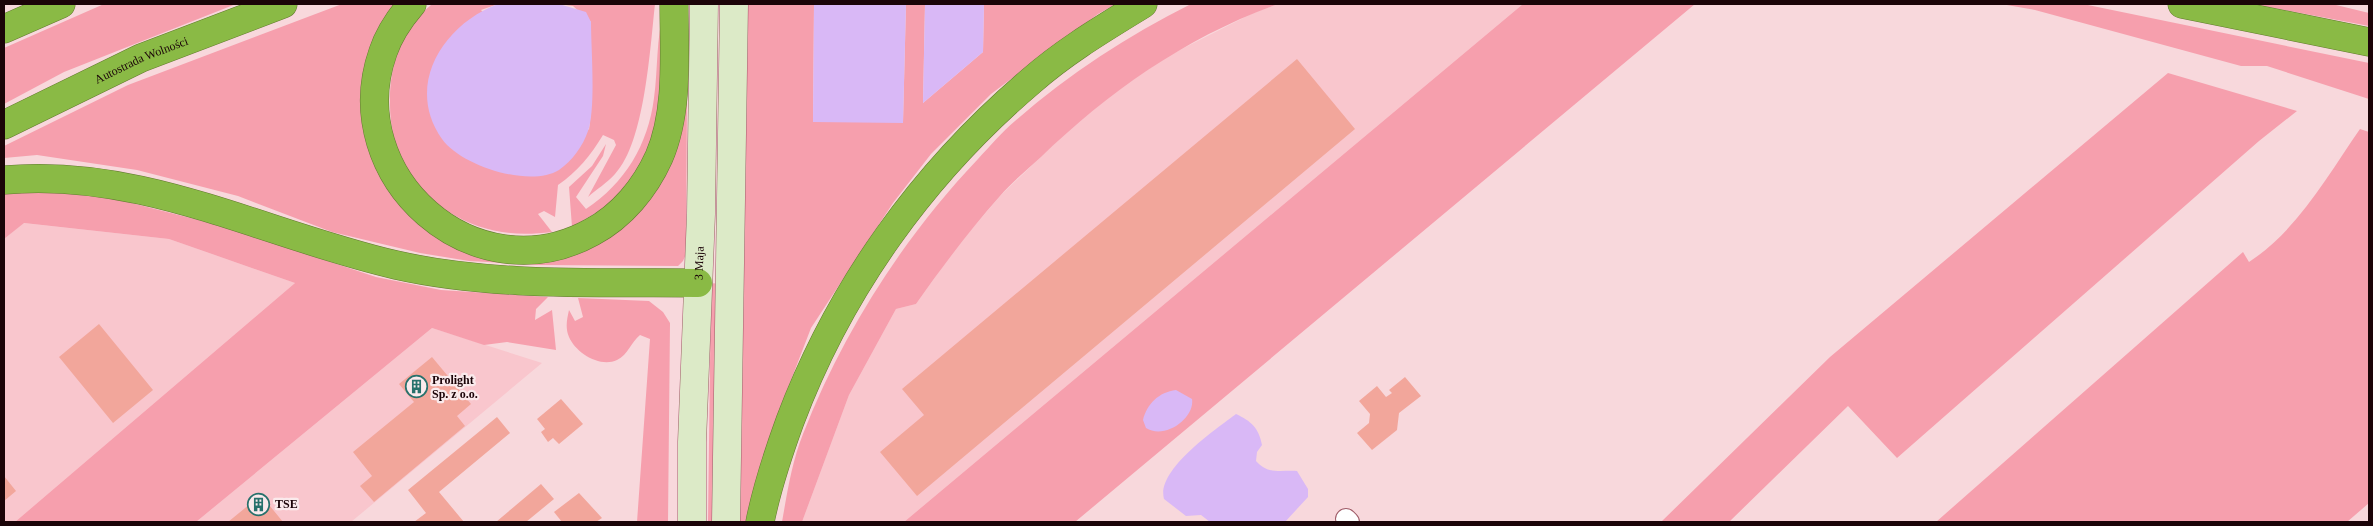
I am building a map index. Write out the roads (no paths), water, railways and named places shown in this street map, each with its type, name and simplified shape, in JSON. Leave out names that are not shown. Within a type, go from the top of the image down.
[{"type":"highway","points":[[4,29],[61,4]]},
{"type":"highway","name":"Autostrada Wolności","points":[[4,125],[141,58],[283,4]]},
{"type":"highway","points":[[412,4],[392,33],[379,68],[376,110],[379,137],[388,160],[401,185],[413,200],[449,231],[482,245],[506,250],[533,250],[568,244],[600,228],[626,207],[645,182],[659,157],[669,120],[674,64],[674,4]]},
{"type":"highway","points":[[760,522],[779,452],[819,351],[852,291],[896,222],[974,132],[1031,80],[1095,33],[1143,4]]},
{"type":"highway","points":[[2182,4],[2369,42]]},
{"type":"highway","points":[[4,180],[25,178],[111,183],[179,198],[360,255],[434,272],[542,280],[698,283]]},
{"type":"main road","name":"3 Maja","points":[[692,522],[704,4]]},
{"type":"main road","points":[[726,522],[732,240],[734,4]]},
{"type":"main road","points":[[698,283],[711,263],[732,240]]},
{"type":"place","name":"Prolight Sp. z o.o.","points":[[416,387]]},
{"type":"place","name":"TSE","points":[[259,504]]}]
